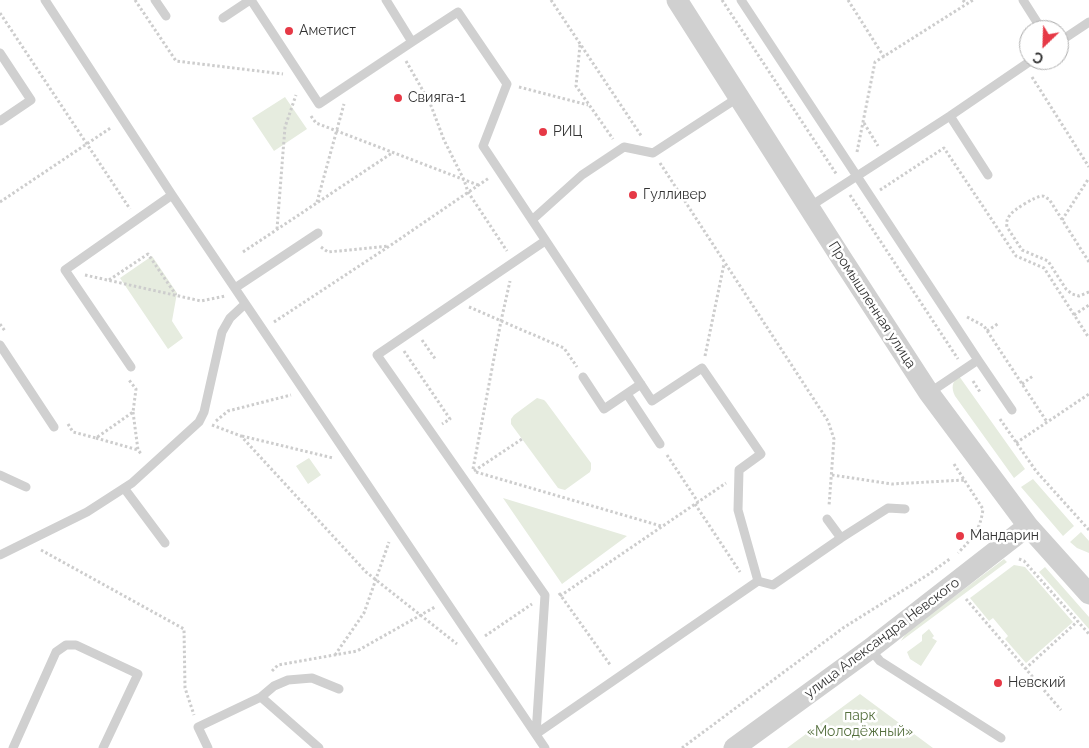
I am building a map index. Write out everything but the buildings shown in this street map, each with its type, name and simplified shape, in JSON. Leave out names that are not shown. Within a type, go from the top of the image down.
[{"type":"street","name":"Промышленная улица","points":[[676,0],[929,392],[1028,526],[1089,594]]},
{"type":"street","name":"улица Александра Невского","points":[[734,748],[870,649],[1028,526]]},
{"type":"lane","points":[[45,0],[172,196],[545,748]]},
{"type":"lane","points":[[155,0],[166,16]]},
{"type":"lane","points":[[223,18],[251,0],[319,104],[458,12],[507,84],[483,146],[641,384],[652,400],[702,368],[761,454],[739,470],[738,510],[758,581]]},
{"type":"lane","points":[[386,0],[412,42]]},
{"type":"lane","points":[[741,0],[1012,410]]},
{"type":"lane","points":[[1023,0],[1036,20]]},
{"type":"lane","points":[[1069,35],[1089,22]]},
{"type":"lane","points":[[0,53],[31,100],[0,121]]},
{"type":"lane","points":[[809,207],[950,116],[1019,68]]},
{"type":"lane","points":[[532,220],[582,175],[624,147],[653,153],[739,97]]},
{"type":"lane","points":[[950,116],[988,175]]},
{"type":"lane","points":[[131,367],[66,270],[172,196]]},
{"type":"lane","points":[[236,290],[315,235]]},
{"type":"lane","points":[[536,734],[545,595],[377,354],[545,240]]},
{"type":"lane","points":[[0,555],[87,512],[132,483],[199,422],[204,412],[222,332],[230,318],[246,304]]},
{"type":"lane","points":[[0,345],[54,427]]},
{"type":"lane","points":[[929,392],[978,360]]},
{"type":"lane","points":[[583,377],[604,409],[641,384]]},
{"type":"lane","points":[[627,394],[660,444]]},
{"type":"lane","points":[[0,475],[26,487]]},
{"type":"lane","points":[[124,488],[165,544]]},
{"type":"lane","points":[[536,734],[758,581],[773,585],[888,508],[905,509]]},
{"type":"lane","points":[[827,519],[841,538]]},
{"type":"lane","points":[[13,748],[56,652],[66,645],[76,645],[138,674],[103,748]]},
{"type":"lane","points":[[870,649],[880,661],[1001,738]]},
{"type":"lane","points":[[208,748],[198,727],[257,699],[274,686],[288,680],[312,678],[339,689]]},
{"type":"lane","points":[[257,699],[319,748]]},
{"type":"path","points":[[135,0],[176,61],[283,74],[288,80]]},
{"type":"path","points":[[550,0],[653,153],[828,421],[834,439],[827,519]]},
{"type":"path","points":[[848,0],[884,57]]},
{"type":"path","points":[[963,0],[966,4]]},
{"type":"path","points":[[856,156],[875,62],[973,0]]},
{"type":"path","points":[[0,13],[137,220]]},
{"type":"path","points":[[580,44],[576,86],[620,150]]},
{"type":"path","points":[[400,50],[430,103],[444,140],[468,192],[507,252]]},
{"type":"path","points":[[1033,70],[1089,167]]},
{"type":"path","points":[[317,202],[350,83]]},
{"type":"path","points":[[507,84],[589,105]]},
{"type":"path","points":[[277,229],[285,127],[296,94],[301,101]]},
{"type":"path","points":[[306,108],[316,123],[478,186]]},
{"type":"path","points":[[0,202],[123,119]]},
{"type":"path","points":[[863,123],[878,146]]},
{"type":"path","points":[[871,196],[944,148],[1016,256],[1044,268],[1089,338]]},
{"type":"path","points":[[243,252],[393,152]]},
{"type":"path","points":[[263,330],[500,171]]},
{"type":"path","points":[[1062,220],[1089,178]]},
{"type":"path","points":[[1089,262],[1049,200],[1044,196],[1039,196],[1012,212],[1008,218],[1006,223],[1010,233],[1022,250],[1048,261],[1066,289],[1072,294],[1079,296],[1089,292]]},
{"type":"path","points":[[1003,237],[1010,233]]},
{"type":"path","points":[[315,235],[328,252],[391,245]]},
{"type":"path","points":[[108,280],[148,254],[176,296]]},
{"type":"path","points":[[473,470],[514,262]]},
{"type":"path","points":[[702,368],[724,263]]},
{"type":"path","points":[[66,270],[201,302],[236,290]]},
{"type":"path","points":[[455,301],[564,348],[583,377]]},
{"type":"path","points":[[1074,315],[1089,305]]},
{"type":"path","points":[[987,330],[998,323]]},
{"type":"path","points":[[415,329],[436,360]]},
{"type":"path","points":[[1022,384],[1033,376]]},
{"type":"path","points":[[136,389],[133,412],[138,450],[143,456]]},
{"type":"path","points":[[1016,443],[1089,394]]},
{"type":"path","points":[[96,438],[133,412]]},
{"type":"path","points":[[212,425],[242,436],[352,462]]},
{"type":"path","points":[[73,432],[138,450]]},
{"type":"path","points":[[242,436],[366,572],[464,650]]},
{"type":"path","points":[[522,439],[473,471],[661,526]]},
{"type":"path","points":[[660,444],[750,586]]},
{"type":"path","points":[[475,643],[545,595],[561,596],[739,474]]},
{"type":"path","points":[[832,475],[892,484],[965,480]]},
{"type":"path","points":[[682,748],[843,628],[929,574],[957,554],[978,530],[982,522],[984,509]]},
{"type":"path","points":[[335,655],[364,613],[395,524]]},
{"type":"path","points":[[36,547],[184,629],[185,688],[198,727]]},
{"type":"path","points":[[1020,559],[1024,561],[1089,634]]},
{"type":"path","points":[[964,597],[1061,710]]},
{"type":"path","points":[[257,699],[266,678],[278,665],[357,652],[446,600]]},
{"type":"path","points":[[1025,669],[1078,621]]},
{"type":"green space","points":[[285,97],[307,129],[274,151],[252,118]]},
{"type":"green space","points":[[152,256],[177,293],[172,321],[183,338],[168,349],[120,278]]},
{"type":"green space","points":[[959,376],[1025,469],[1014,478],[955,396],[953,385]]},
{"type":"green space","points":[[537,398],[546,402],[591,463],[590,472],[565,490],[558,488],[511,424],[511,419],[514,415]]},
{"type":"green space","points":[[309,458],[321,475],[308,484],[296,466]]},
{"type":"green space","points":[[1033,479],[1074,526],[1063,536],[1021,487]]},
{"type":"green space","points":[[503,498],[627,536],[562,584]]},
{"type":"green space","points":[[1081,532],[1089,541],[1089,553],[1077,548],[1070,542]]},
{"type":"green space","points":[[1004,559],[1007,562],[901,641],[906,633]]},
{"type":"green space","points":[[1014,565],[1025,567],[1073,622],[1026,663],[1005,639],[1008,636],[993,618],[989,621],[970,598]]},
{"type":"green space","points":[[1045,567],[1089,617],[1089,629],[1039,572]]},
{"type":"green space","points":[[929,629],[934,636],[932,638],[937,641],[921,666],[910,659],[907,652],[922,641],[922,635]]},
{"type":"green space","name":"парк «Молодёжный»","points":[[860,694],[933,748],[787,748]]},
{"type":"place","name":"Аметист","points":[[289,31]]},
{"type":"place","name":"Свияга-1","points":[[398,98]]},
{"type":"place","name":"РИЦ","points":[[543,132]]},
{"type":"place","name":"Гулливер","points":[[633,195]]},
{"type":"place","name":"Мандарин","points":[[960,536]]},
{"type":"place","name":"Невский","points":[[998,683]]}]
